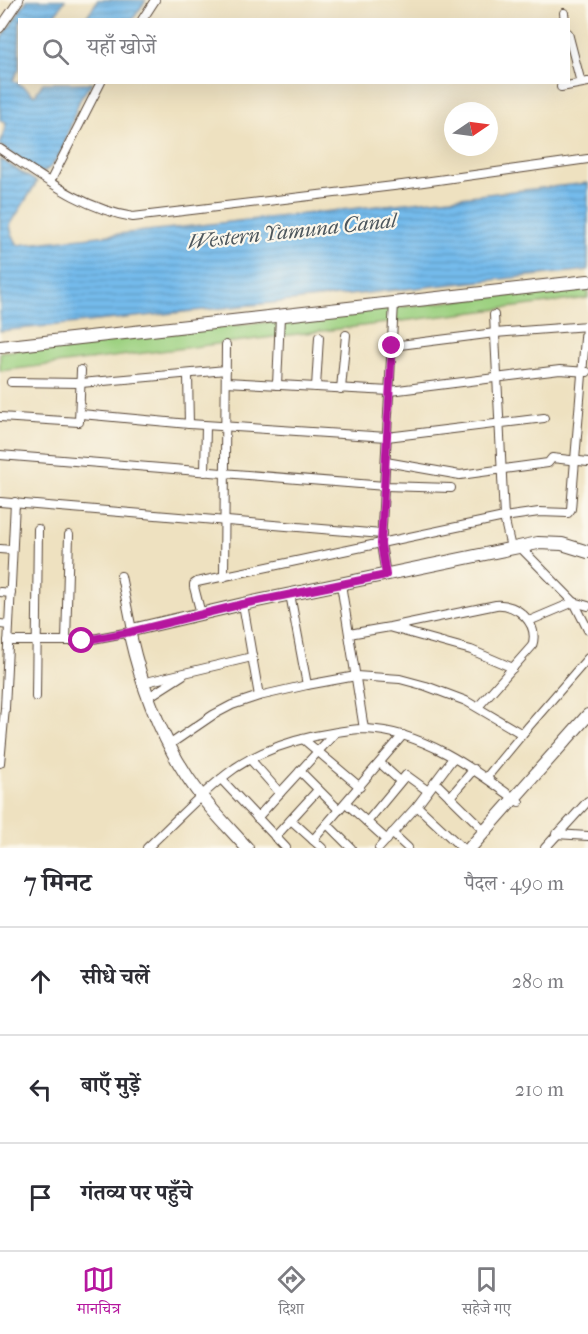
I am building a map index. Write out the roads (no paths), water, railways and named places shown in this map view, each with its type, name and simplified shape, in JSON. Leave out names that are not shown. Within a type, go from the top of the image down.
[{"type":"street","points":[[0,28],[19,0]]},
{"type":"street","points":[[143,18],[154,0]]},
{"type":"street","points":[[570,39],[588,92]]},
{"type":"street","points":[[561,87],[585,82]]},
{"type":"street","points":[[46,179],[100,84]]},
{"type":"street","points":[[0,149],[89,204],[133,216],[402,185],[588,159]]},
{"type":"street","points":[[0,347],[588,281]]},
{"type":"street","points":[[386,575],[381,544],[394,303]]},
{"type":"street","points":[[494,315],[504,516],[515,547],[574,602],[588,630]]},
{"type":"street","points":[[277,385],[280,316]]},
{"type":"street","points":[[201,614],[194,584],[504,516],[539,512],[568,513],[571,509],[574,461],[585,371],[587,326],[495,333],[392,346]]},
{"type":"street","points":[[341,389],[346,334]]},
{"type":"street","points":[[316,387],[319,337]]},
{"type":"street","points":[[224,577],[226,345]]},
{"type":"street","points":[[0,417],[77,423],[81,421],[81,370]]},
{"type":"street","points":[[11,382],[81,383],[226,370]]},
{"type":"street","points":[[226,381],[390,391],[560,370],[585,371]]},
{"type":"street","points":[[188,375],[189,424]]},
{"type":"street","points":[[81,414],[206,426],[387,436],[544,418]]},
{"type":"street","points":[[205,472],[206,426]]},
{"type":"street","points":[[0,455],[385,486],[451,488]]},
{"type":"street","points":[[386,462],[452,475],[548,463],[552,458],[588,462]]},
{"type":"street","points":[[0,502],[382,534]]},
{"type":"street","points":[[0,763],[4,656],[8,642],[5,624],[11,593],[15,502]]},
{"type":"street","points":[[36,697],[38,529]]},
{"type":"street","points":[[66,641],[69,535]]},
{"type":"street","points":[[8,642],[82,641],[243,604],[515,547],[548,543],[573,546],[588,552]]},
{"type":"street","points":[[0,549],[12,550]]},
{"type":"street","points":[[121,576],[147,698],[169,745],[201,796],[247,848]]},
{"type":"street","points":[[341,584],[364,729]]},
{"type":"street","points":[[0,592],[11,593]]},
{"type":"street","points":[[290,594],[307,685]]},
{"type":"street","points":[[530,621],[574,602],[588,606]]},
{"type":"street","points":[[243,604],[259,696]]},
{"type":"street","points":[[349,634],[502,604],[513,608],[530,621],[534,640],[532,646],[478,708]]},
{"type":"street","points":[[390,627],[471,650],[513,668]]},
{"type":"street","points":[[142,683],[252,657]]},
{"type":"street","points":[[486,778],[588,658]]},
{"type":"street","points":[[147,698],[188,672]]},
{"type":"street","points":[[169,745],[232,705],[259,696],[356,676],[387,678],[426,686],[478,708],[522,734]]},
{"type":"street","points":[[479,848],[588,715]]},
{"type":"street","points":[[470,848],[588,724]]},
{"type":"street","points":[[147,848],[201,796],[250,759],[274,748],[336,732],[364,729],[403,735],[420,741],[474,769],[517,800]]},
{"type":"street","points":[[257,818],[336,732]]},
{"type":"street","points":[[313,840],[403,735]]},
{"type":"street","points":[[303,739],[360,787]]},
{"type":"street","points":[[379,848],[417,806],[453,758]]},
{"type":"street","points":[[250,759],[280,793]]},
{"type":"street","points":[[380,763],[400,781]]},
{"type":"street","points":[[450,797],[474,769]]},
{"type":"street","points":[[300,771],[339,810]]},
{"type":"street","points":[[367,822],[407,775],[428,791]]},
{"type":"street","points":[[221,779],[286,848]]},
{"type":"street","points":[[435,782],[485,831]]},
{"type":"street","points":[[275,837],[318,790]]},
{"type":"street","points":[[545,848],[588,801]]},
{"type":"street","points":[[346,802],[367,822],[408,848]]},
{"type":"street","points":[[417,806],[462,848]]},
{"type":"street","points":[[291,820],[322,848]]},
{"type":"street","points":[[327,825],[351,848]]},
{"type":"street","points":[[556,834],[588,836]]},
{"type":"water","points":[[27,0],[65,0],[53,18],[18,18],[18,71],[13,80],[35,95],[42,84],[91,84],[79,102],[61,151],[50,167],[42,173],[0,146],[6,124],[0,120],[0,41]]},
{"type":"water","points":[[98,0],[146,0],[134,18],[86,18]]},
{"type":"water","name":"Western Yamuna Canal","points":[[0,159],[37,182],[10,225],[12,235],[18,245],[588,183],[588,270],[0,331]]}]
